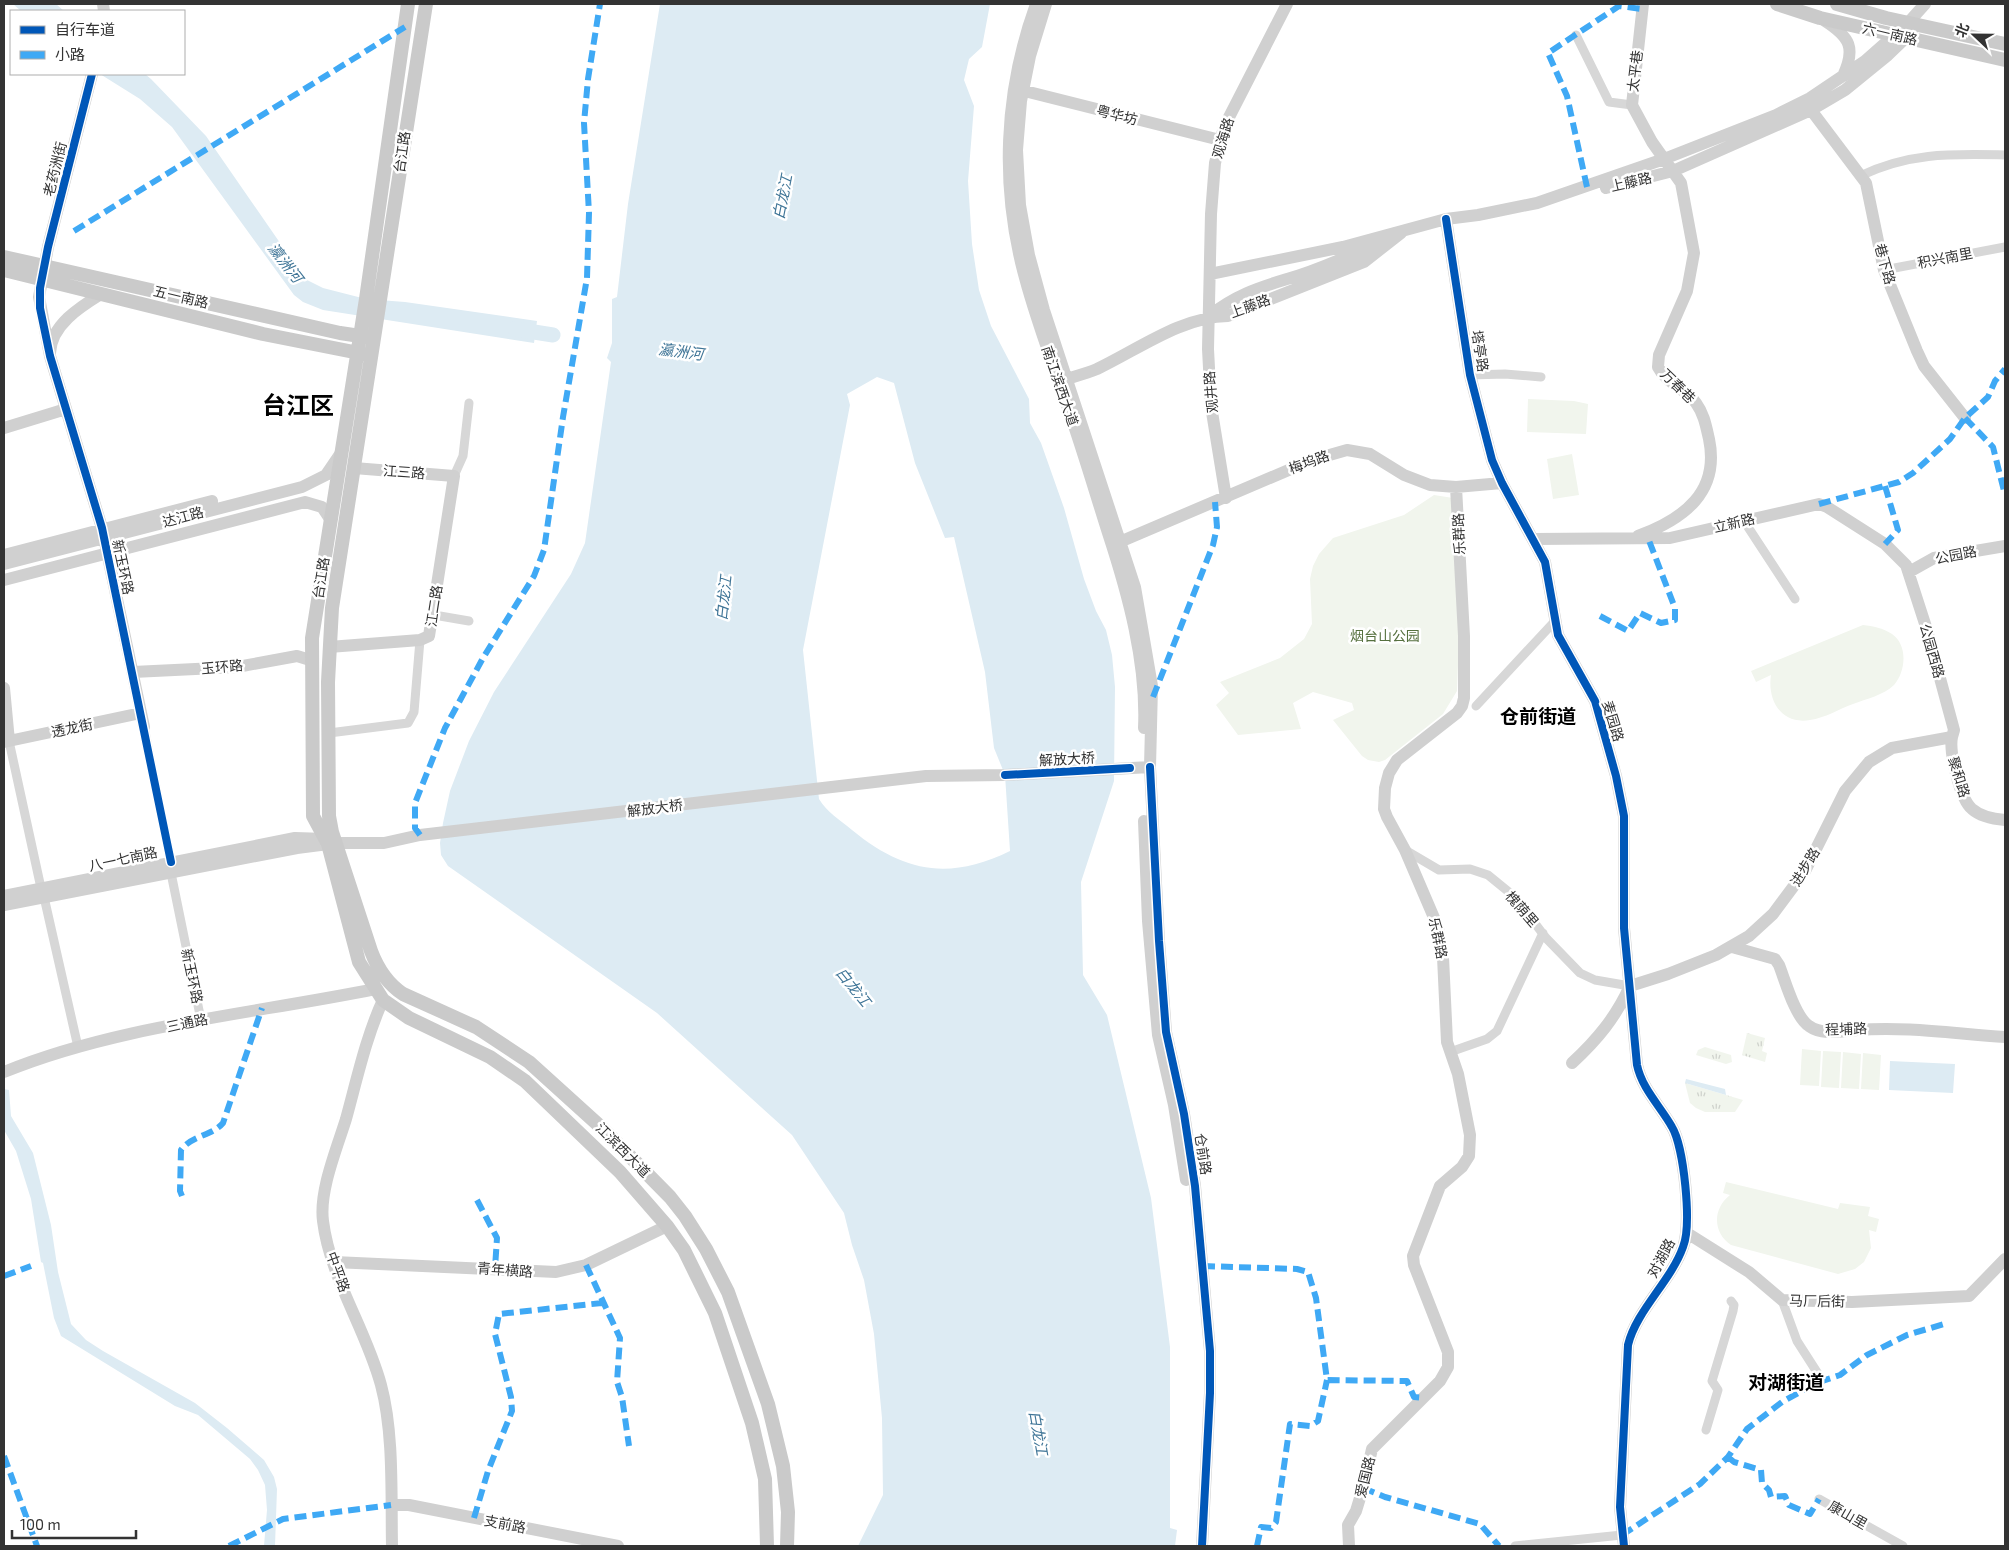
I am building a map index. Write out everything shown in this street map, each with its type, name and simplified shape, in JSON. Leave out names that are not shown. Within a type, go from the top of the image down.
[{"type":"main road","name":"台江路","points":[[330,841],[313,816],[310,660],[331,514],[344,444],[356,353],[366,299],[408,4]]},
{"type":"main road","name":"台江路","points":[[330,841],[329,647],[335,587],[382,301],[403,141],[426,4]]},
{"type":"main road","name":"六一南路","points":[[1777,4],[1820,18],[2005,60]]},
{"type":"main road","name":"六一南路","points":[[1837,4],[1914,24],[2005,44]]},
{"type":"main road","name":"五一南路","points":[[4,257],[375,338]]},
{"type":"main road","name":"五一南路","points":[[4,270],[42,281],[299,342],[372,355]]},
{"type":"main road","name":"江滨西大道","points":[[330,841],[356,955],[379,995],[408,1018],[479,1051],[518,1076],[620,1172],[667,1226],[693,1266],[715,1312],[752,1424],[765,1479],[768,1546]]},
{"type":"main road","name":"江滨西大道","points":[[330,841],[376,964],[393,986],[403,994],[480,1030],[534,1066],[664,1190],[699,1236],[733,1302],[775,1428],[786,1497],[787,1546]]},
{"type":"street","name":"南江滨西大道","points":[[1036,4],[1021,53],[1017,150],[1021,216],[1034,273],[1063,380],[1124,584],[1132,617],[1144,725],[1141,768]]},
{"type":"street","name":"南江滨西大道","points":[[1019,89],[1046,4]]},
{"type":"street","name":"观海路","points":[[1210,280],[1211,214],[1220,140],[1230,114],[1287,4]]},
{"type":"street","name":"太平巷","points":[[1643,4],[1632,105],[1673,171]]},
{"type":"street","points":[[1210,280],[1294,258],[1343,248],[1407,228],[1537,203],[1664,159],[1776,115],[1810,98],[1865,61],[1914,24],[1925,4]]},
{"type":"street","points":[[1820,18],[1839,30],[1848,42],[1849,59],[1842,77]]},
{"type":"street","points":[[1576,35],[1609,102],[1632,105]]},
{"type":"street","name":"上藤路","points":[[1446,219],[1458,225],[1539,208],[1556,200],[1673,171],[1811,110],[1844,90],[1899,36]]},
{"type":"street","name":"老药洲街","points":[[42,281],[92,75]]},
{"type":"street","name":"粤华坊","points":[[1019,89],[1220,140]]},
{"type":"street","name":"巷下路","points":[[1811,110],[1860,176],[1868,191],[1884,270],[1922,362],[1965,418]]},
{"type":"street","points":[[1860,176],[1876,168],[1930,155],[2005,154]]},
{"type":"street","name":"万春巷","points":[[1632,538],[1669,521],[1692,504],[1705,488],[1712,467],[1706,424],[1699,407],[1684,390],[1666,378],[1658,367],[1659,355],[1687,291],[1694,262],[1693,243],[1682,187],[1673,171]]},
{"type":"street","name":"塔亭路","points":[[1446,219],[1470,375],[1492,460],[1502,483]]},
{"type":"street","points":[[1209,316],[1228,300],[1269,283],[1347,258],[1407,228]]},
{"type":"street","name":"上藤路","points":[[1063,380],[1095,370],[1188,323],[1209,316],[1228,316],[1364,262],[1407,228]]},
{"type":"street","name":"积兴南里","points":[[1884,270],[2005,247]]},
{"type":"street","points":[[1269,283],[1294,258]]},
{"type":"street","name":"观井路","points":[[1210,280],[1208,349],[1211,406],[1226,498]]},
{"type":"street","name":"新玉环路","points":[[42,281],[40,308],[50,356],[105,541],[144,726],[201,1020]]},
{"type":"street","points":[[50,356],[52,342],[66,320],[101,294]]},
{"type":"street","points":[[1470,375],[1505,374],[1541,378]]},
{"type":"street","name":"南江滨西大道","points":[[1063,380],[1122,542],[1139,604],[1152,686],[1141,768]]},
{"type":"street","points":[[454,476],[463,456],[469,403]]},
{"type":"street","points":[[4,428],[66,409]]},
{"type":"street","name":"达江路","points":[[4,571],[105,541],[299,490],[329,471],[344,444]]},
{"type":"street","name":"梅坞路","points":[[1122,542],[1312,460],[1347,450],[1370,454],[1396,471],[1424,483],[1456,487],[1502,483]]},
{"type":"street","name":"江三路","points":[[354,468],[454,476]]},
{"type":"street","name":"江二路","points":[[329,647],[420,640],[429,636],[434,615],[454,476]]},
{"type":"street","name":"麦园路","points":[[1502,483],[1547,568],[1555,621],[1561,642],[1595,701],[1623,806],[1625,832],[1624,928],[1630,986]]},
{"type":"street","name":"乐群路","points":[[1425,1398],[1445,1373],[1449,1360],[1446,1344],[1414,1265],[1414,1251],[1440,1186],[1466,1162],[1470,1151],[1467,1113],[1446,1032],[1443,957],[1438,927],[1404,850],[1385,813],[1385,788],[1389,773],[1402,755],[1457,713],[1462,706],[1464,698],[1464,636],[1456,487]]},
{"type":"street","points":[[299,490],[318,498],[331,514]]},
{"type":"street","points":[[4,555],[105,541],[305,502],[322,507],[331,514]]},
{"type":"street","name":"立新路","points":[[1533,540],[1679,536],[1820,504],[1858,525],[1885,544],[1904,561],[1909,572]]},
{"type":"street","points":[[1744,521],[1795,599]]},
{"type":"street","points":[[4,580],[105,541]]},
{"type":"street","name":"达江路","points":[[4,564],[105,541]]},
{"type":"street","name":"公园路","points":[[1909,572],[1934,558],[2005,546]]},
{"type":"street","name":"公园西路","points":[[1909,572],[1952,734]]},
{"type":"street","points":[[434,615],[469,621]]},
{"type":"street","points":[[1476,706],[1555,621]]},
{"type":"street","points":[[329,733],[402,725],[410,721],[414,712],[420,640]]},
{"type":"street","name":"玉环路","points":[[133,672],[237,667],[297,656],[310,660]]},
{"type":"street","points":[[4,688],[6,742],[78,1047]]},
{"type":"street","name":"透龙街","points":[[6,742],[141,713]]},
{"type":"street","name":"聚和路","points":[[1952,734],[1950,752],[1967,804],[1984,816],[2005,820]]},
{"type":"street","name":"进步路","points":[[1630,986],[1668,974],[1732,947],[1762,926],[1788,896],[1810,864],[1845,791],[1869,762],[1892,748],[1952,734]]},
{"type":"street","name":"解放大桥","points":[[420,835],[926,776],[1005,775],[1141,768]]},
{"type":"street","name":"仓前路","points":[[1141,768],[1147,898],[1158,1035],[1174,1105],[1187,1187],[1205,1363],[1196,1546]]},
{"type":"street","name":"仓前路","points":[[1141,768],[1166,1032],[1180,1089],[1195,1186],[1210,1351],[1210,1393],[1202,1546]]},
{"type":"street","name":"八一七南路","points":[[4,906],[43,893],[171,867],[295,838],[384,844],[420,835]]},
{"type":"street","name":"槐荫里","points":[[1404,850],[1439,870],[1474,870],[1488,874],[1514,897],[1543,933],[1571,964],[1585,976],[1630,986]]},
{"type":"street","name":"八一七南路","points":[[4,896],[43,893]]},
{"type":"street","points":[[1450,1052],[1487,1039],[1497,1031],[1543,933]]},
{"type":"street","name":"程埔路","points":[[1732,947],[1775,959],[1801,1018],[1809,1026],[1820,1031],[1896,1028],[2005,1037]]},
{"type":"street","points":[[1572,1063],[1603,1031],[1617,1012],[1630,986]]},
{"type":"street","name":"对湖路","points":[[1623,1540],[1620,1507],[1628,1346],[1634,1329],[1678,1259],[1687,1233],[1688,1216],[1680,1147],[1672,1127],[1640,1075],[1630,986]]},
{"type":"street","name":"三通路","points":[[4,1072],[78,1047],[201,1020],[379,995]]},
{"type":"street","name":"中平路","points":[[379,995],[373,1024],[324,1196],[322,1220],[334,1262],[381,1385],[387,1433],[392,1505],[392,1546]]},
{"type":"street","name":"青年横路","points":[[334,1262],[556,1272],[586,1265],[667,1226]]},
{"type":"street","name":"马厂后街","points":[[1687,1233],[1750,1272],[1782,1300],[1852,1302],[1969,1296],[2005,1259]]},
{"type":"street","points":[[1782,1300],[1797,1341],[1822,1380]]},
{"type":"street","points":[[1706,1430],[1718,1390],[1712,1381],[1734,1305],[1730,1301]]},
{"type":"street","name":"爱国路","points":[[1350,1546],[1348,1525],[1356,1511],[1364,1488],[1372,1449],[1425,1398]]},
{"type":"street","name":"康山里","points":[[1820,1498],[1903,1546]]},
{"type":"street","name":"支前路","points":[[392,1505],[409,1505],[603,1545],[618,1546]]},
{"type":"street","points":[[1515,1546],[1623,1540]]},
{"type":"green space","points":[[1528,399],[1574,401],[1588,404],[1586,434],[1527,432]]},
{"type":"green space","points":[[1572,454],[1579,495],[1553,499],[1547,459]]},
{"type":"green space","name":"烟台山公园","points":[[1434,495],[1453,498],[1459,637],[1457,691],[1443,714],[1385,760],[1379,762],[1368,760],[1362,756],[1333,720],[1354,710],[1352,703],[1313,692],[1293,703],[1301,729],[1238,735],[1216,705],[1229,693],[1220,682],[1280,658],[1304,639],[1312,624],[1310,579],[1313,566],[1319,554],[1333,538],[1404,515]]},
{"type":"green space","points":[[1863,625],[1889,632],[1897,639],[1903,651],[1904,658],[1901,673],[1894,685],[1885,691],[1821,717],[1800,721],[1791,719],[1778,709],[1771,693],[1771,675],[1756,682],[1751,671]]},
{"type":"green space","points":[[1747,1033],[1765,1038],[1762,1051],[1767,1053],[1765,1062],[1742,1055]]},
{"type":"green space","points":[[1705,1047],[1731,1055],[1732,1062],[1726,1064],[1696,1055],[1698,1050]]},
{"type":"green space","points":[[1802,1049],[1821,1051],[1819,1086],[1800,1085]]},
{"type":"green space","points":[[1823,1051],[1841,1052],[1839,1088],[1821,1087]]},
{"type":"green space","points":[[1843,1052],[1861,1054],[1859,1089],[1841,1088]]},
{"type":"green space","points":[[1863,1053],[1881,1055],[1879,1090],[1861,1089]]},
{"type":"green space","points":[[1685,1083],[1743,1100],[1735,1112],[1705,1112],[1690,1103]]},
{"type":"green space","points":[[1726,1182],[1838,1209],[1840,1203],[1870,1207],[1868,1216],[1879,1219],[1876,1232],[1869,1230],[1871,1248],[1864,1262],[1855,1269],[1838,1274],[1731,1245],[1721,1234],[1717,1221],[1720,1207],[1730,1195],[1723,1193]]},
{"type":"water","points":[[13,4],[56,4],[63,10],[20,10]]},
{"type":"water","name":"白龙江","points":[[660,4],[990,4],[982,47],[969,59],[964,80],[974,106],[968,181],[972,244],[979,290],[991,326],[1029,399],[1030,423],[1041,443],[1064,508],[1084,579],[1096,611],[1106,630],[1112,655],[1115,687],[1114,781],[1081,882],[1083,975],[1107,1015],[1151,1198],[1170,1347],[1170,1528],[1177,1530],[1175,1546],[858,1546],[883,1495],[882,1418],[874,1334],[864,1280],[844,1213],[792,1135],[657,1013],[448,866],[441,855],[440,843],[450,791],[469,741],[494,692],[571,574],[585,543],[611,362],[607,358],[612,343],[612,299],[617,297],[628,204]],"holes":[[[877,377],[894,383],[915,463],[945,538],[954,537],[985,672],[994,748],[1005,775],[1010,851],[988,860],[947,869],[927,868],[908,863],[890,855],[871,844],[838,819],[819,799],[803,650],[850,405],[847,394]]]},
{"type":"water","points":[[102,75],[146,75],[151,79],[206,136],[305,279],[323,288],[366,299],[405,302],[537,321],[534,343],[323,310],[303,302],[294,295],[172,127],[140,99]]},
{"type":"water","points":[[1890,1061],[1955,1064],[1953,1093],[1889,1090]]},
{"type":"water","points":[[1686,1079],[1725,1089],[1726,1095],[1685,1083]]},
{"type":"water","points":[[4,1089],[9,1090],[11,1116],[33,1153],[51,1225],[58,1272],[71,1324],[86,1340],[103,1351],[195,1403],[264,1460],[274,1477],[277,1489],[275,1546],[264,1546],[267,1510],[265,1485],[250,1459],[198,1415],[175,1406],[61,1336],[54,1318],[43,1263],[41,1262],[31,1199],[16,1151],[4,1130]]},
{"type":"waterway","name":"瀛洲河","points":[[515,329],[553,335]]},
{"type":"marked path","points":[[420,835],[415,828],[415,803],[445,728],[483,658],[534,576],[544,550],[563,417],[587,278],[589,213],[584,123],[588,79],[600,4]]},
{"type":"marked path","points":[[1587,187],[1567,96],[1548,53],[1619,6],[1642,9]]},
{"type":"marked path","points":[[74,231],[405,27]]},
{"type":"marked path","points":[[1819,504],[1899,482],[1913,473],[1950,439],[1965,418],[1988,397],[1995,381],[2005,369]]},
{"type":"marked path","points":[[1965,418],[1993,447],[2005,495]]},
{"type":"marked path","points":[[1885,486],[1898,530],[1885,544]]},
{"type":"marked path","points":[[1153,697],[1213,545],[1217,527],[1215,502]]},
{"type":"marked path","points":[[1600,616],[1628,631],[1640,613],[1661,623],[1675,620],[1675,608],[1648,538]]},
{"type":"marked path","points":[[182,1196],[180,1191],[181,1150],[191,1141],[213,1131],[223,1123],[262,1008]]},
{"type":"marked path","points":[[477,1200],[497,1238],[495,1268]]},
{"type":"marked path","points":[[586,1265],[620,1338],[617,1382],[622,1397],[629,1446]]},
{"type":"marked path","points":[[4,1276],[31,1266]]},
{"type":"marked path","points":[[1203,1266],[1297,1269],[1308,1272],[1316,1298],[1327,1380],[1407,1381],[1414,1397],[1425,1398]]},
{"type":"marked path","points":[[474,1518],[488,1471],[512,1411],[511,1397],[495,1334],[499,1314],[602,1303]]},
{"type":"marked path","points":[[1622,1535],[1700,1484],[1728,1457],[1747,1429],[1782,1402],[1816,1383],[1840,1375],[1867,1355],[1907,1335],[1944,1324]]},
{"type":"marked path","points":[[1257,1546],[1261,1527],[1271,1528],[1276,1522],[1290,1424],[1310,1426],[1318,1421],[1327,1380]]},
{"type":"marked path","points":[[4,1456],[37,1546]]},
{"type":"marked path","points":[[1728,1457],[1734,1462],[1761,1470],[1762,1483],[1769,1490],[1771,1497],[1785,1496],[1789,1505],[1810,1514],[1819,1499]]},
{"type":"marked path","points":[[1363,1488],[1385,1497],[1480,1524],[1499,1546]]},
{"type":"marked path","points":[[229,1546],[283,1519],[391,1505]]},
{"type":"cycle path","points":[[92,75],[48,247],[40,288],[40,308],[50,356],[102,528],[171,862]]},
{"type":"cycle path","points":[[1446,219],[1470,375],[1492,460],[1502,483],[1545,562],[1558,635],[1595,701],[1616,776],[1624,816],[1624,928],[1637,1065],[1647,1090],[1672,1127],[1680,1151],[1683,1168],[1687,1205],[1686,1236],[1683,1247],[1678,1260],[1638,1320],[1628,1345],[1620,1507],[1624,1546]]},
{"type":"cycle path","points":[[1150,767],[1159,941],[1166,1032],[1184,1114],[1195,1186],[1210,1351],[1210,1393],[1202,1546]]},
{"type":"cycle path","points":[[1005,775],[1130,768]]},
{"type":"district","name":"台江区","points":[[298,406]]},
{"type":"district","name":"仓前街道","points":[[1538,716]]},
{"type":"district","name":"对湖街道","points":[[1786,1382]]}]
